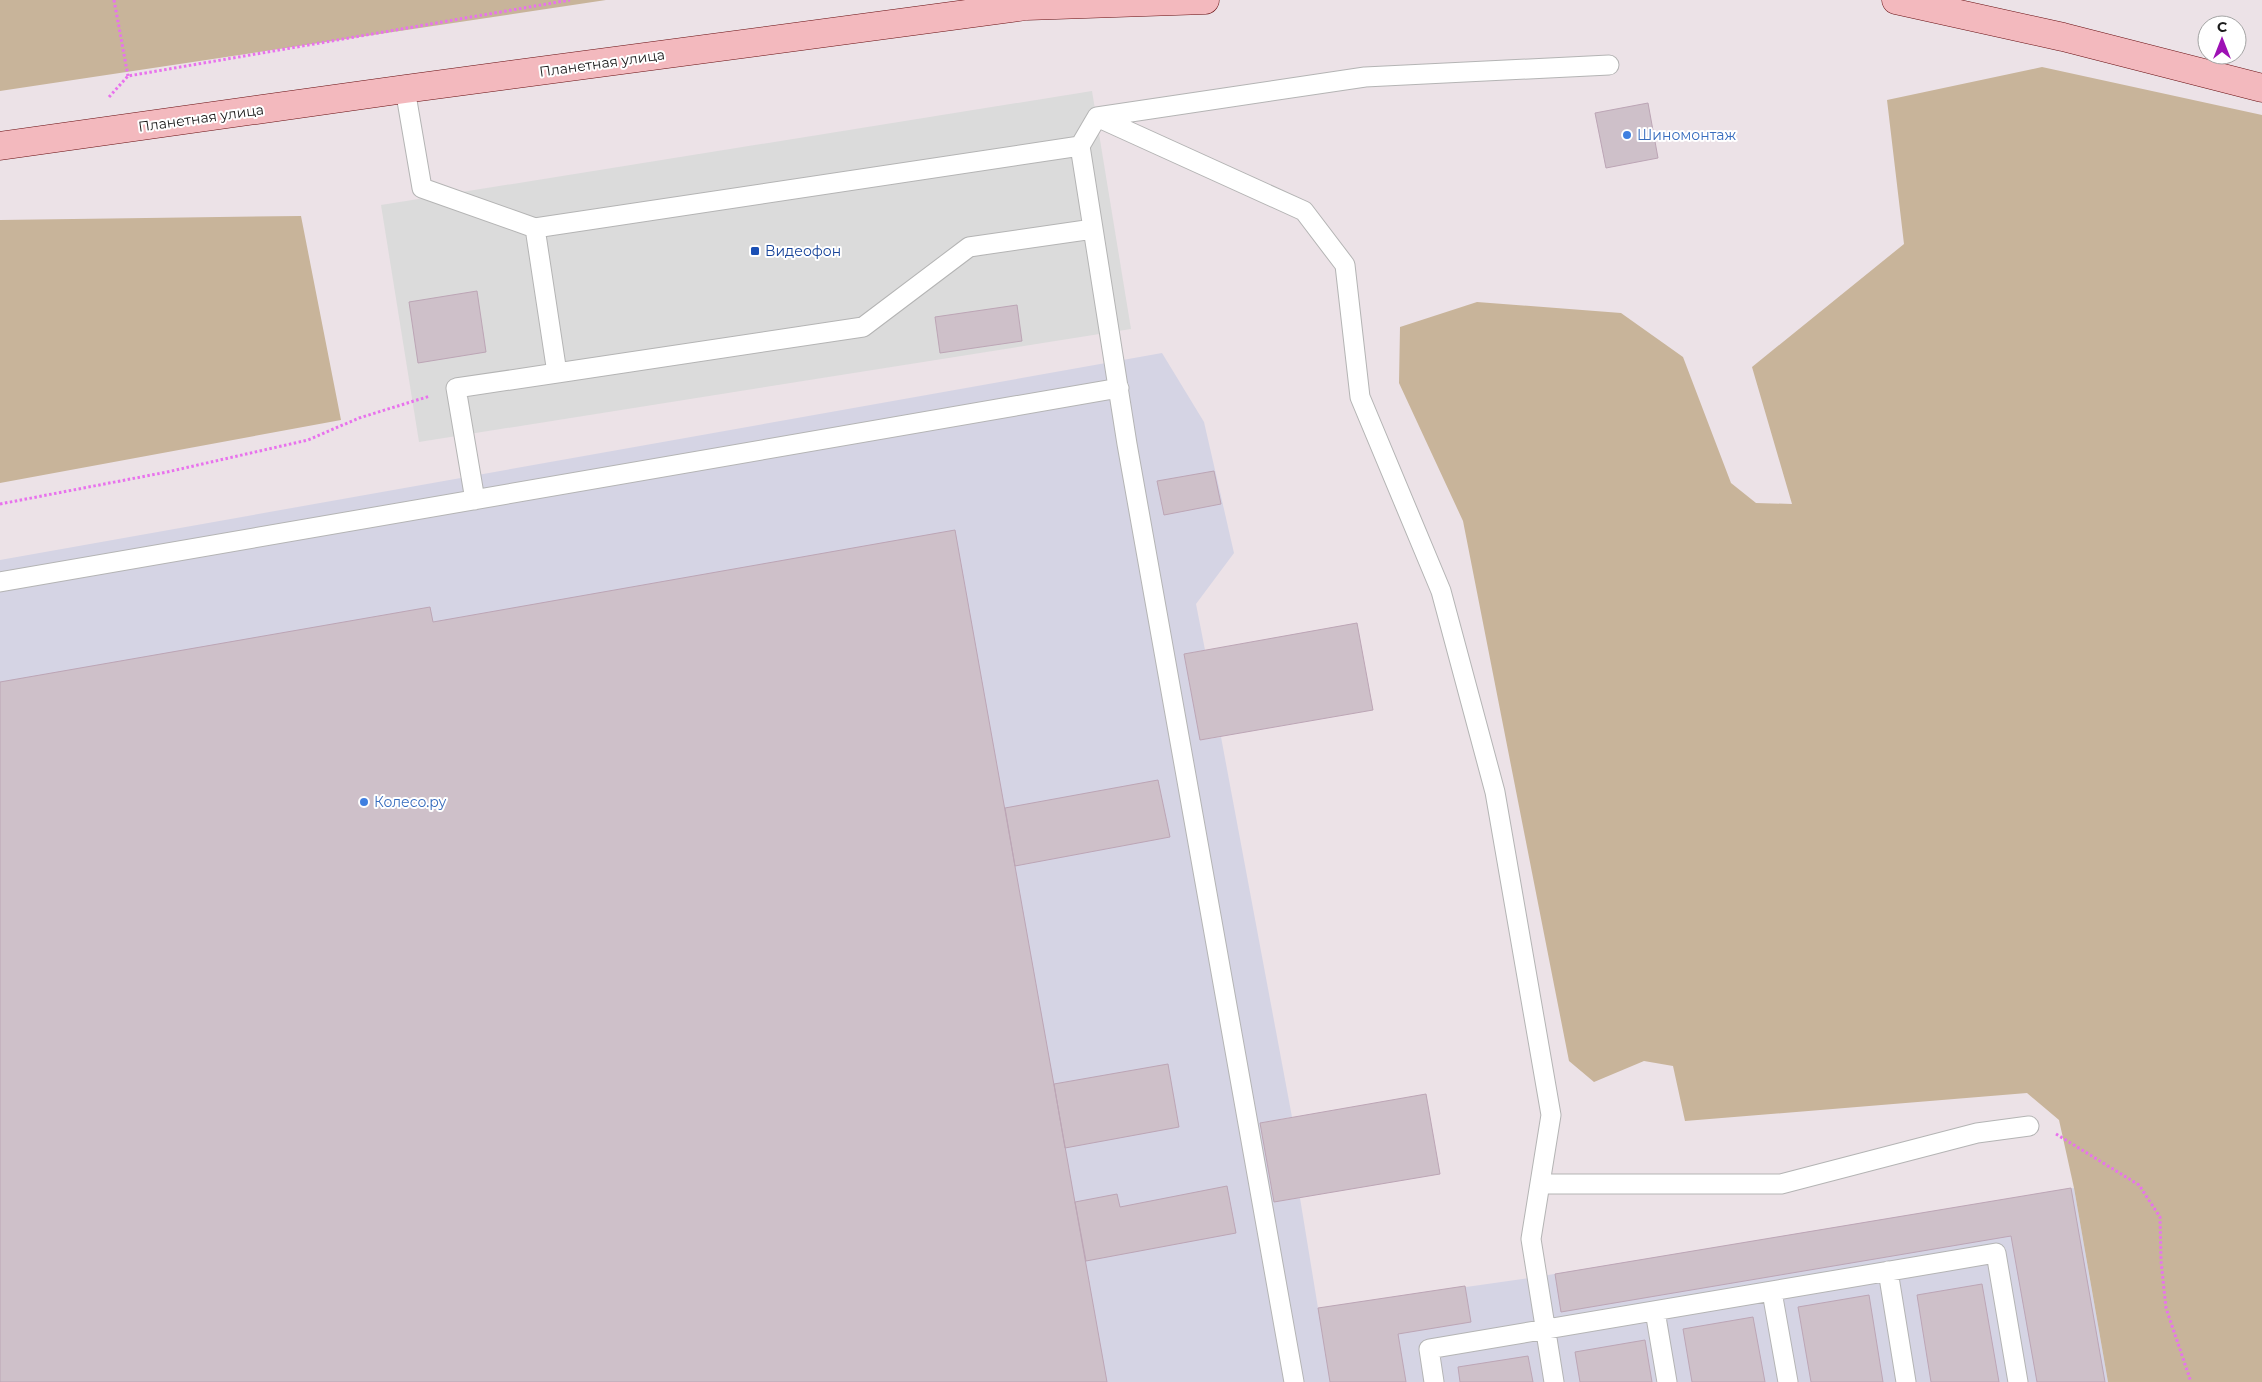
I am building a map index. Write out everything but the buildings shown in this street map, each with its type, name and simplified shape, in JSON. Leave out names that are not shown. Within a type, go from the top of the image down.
[{"type":"main road","points":[[1200,0],[1214,0]]},
{"type":"main road","name":"Планетная улица","points":[[0,146],[1038,3],[1205,0]]},
{"type":"main road","points":[[1896,0],[2063,37],[2262,88]]},
{"type":"lane","points":[[1096,117],[1365,77],[1609,65]]},
{"type":"lane","points":[[405,89],[422,188],[535,228],[1080,146]]},
{"type":"lane","points":[[1096,117],[1080,146],[1127,444],[1294,1382]]},
{"type":"lane","points":[[1096,117],[1304,211],[1345,265],[1360,397],[1441,591],[1495,792],[1551,1115],[1531,1239],[1554,1382]]},
{"type":"lane","points":[[535,228],[557,373]]},
{"type":"lane","points":[[475,500],[456,388],[863,327],[970,247],[1093,229]]},
{"type":"lane","points":[[0,582],[1119,388]]},
{"type":"lane","points":[[1540,1184],[1781,1184],[1976,1133],[2029,1126]]},
{"type":"lane","points":[[1434,1382],[1430,1349],[1772,1292],[1996,1252],[2018,1382]]},
{"type":"lane","points":[[1888,1271],[1906,1382]]},
{"type":"lane","points":[[1772,1292],[1788,1382]]},
{"type":"lane","points":[[1655,1312],[1667,1382]]},
{"type":"path","points":[[114,0],[128,76]]},
{"type":"path","points":[[72,136],[128,76],[570,0]]},
{"type":"path","points":[[0,504],[167,472],[308,440],[358,418],[456,388]]},
{"type":"path","points":[[2029,1126],[2053,1132],[2139,1185],[2160,1217],[2161,1261],[2166,1308],[2191,1382]]},
{"type":"shaded area","points":[[0,0],[606,0],[0,91]]},
{"type":"shaded area","points":[[2042,67],[2262,115],[2262,1382],[2108,1382],[2074,1188],[2059,1120],[2027,1093],[1685,1121],[1673,1066],[1644,1061],[1594,1082],[1569,1061],[1463,521],[1399,383],[1400,327],[1477,302],[1621,313],[1683,357],[1731,483],[1756,503],[1792,504],[1752,367],[1904,244],[1887,100]]},
{"type":"shaded area","points":[[1092,91],[1131,329],[419,442],[381,205]]},
{"type":"shaded area","points":[[301,216],[341,420],[0,483],[0,220]]},
{"type":"shaded area","points":[[1162,353],[1204,422],[1234,553],[1196,604],[1205,650],[1184,654],[1200,740],[1221,737],[1292,1117],[1260,1123],[1274,1202],[1300,1198],[1318,1308],[1536,1277],[2074,1188],[2108,1382],[0,1382],[0,560]]},
{"type":"place","name":"Шиномонтаж","points":[[1627,135]]},
{"type":"place","name":"Видеофон","points":[[755,251]]},
{"type":"place","name":"Колесо.ру","points":[[364,802]]}]
